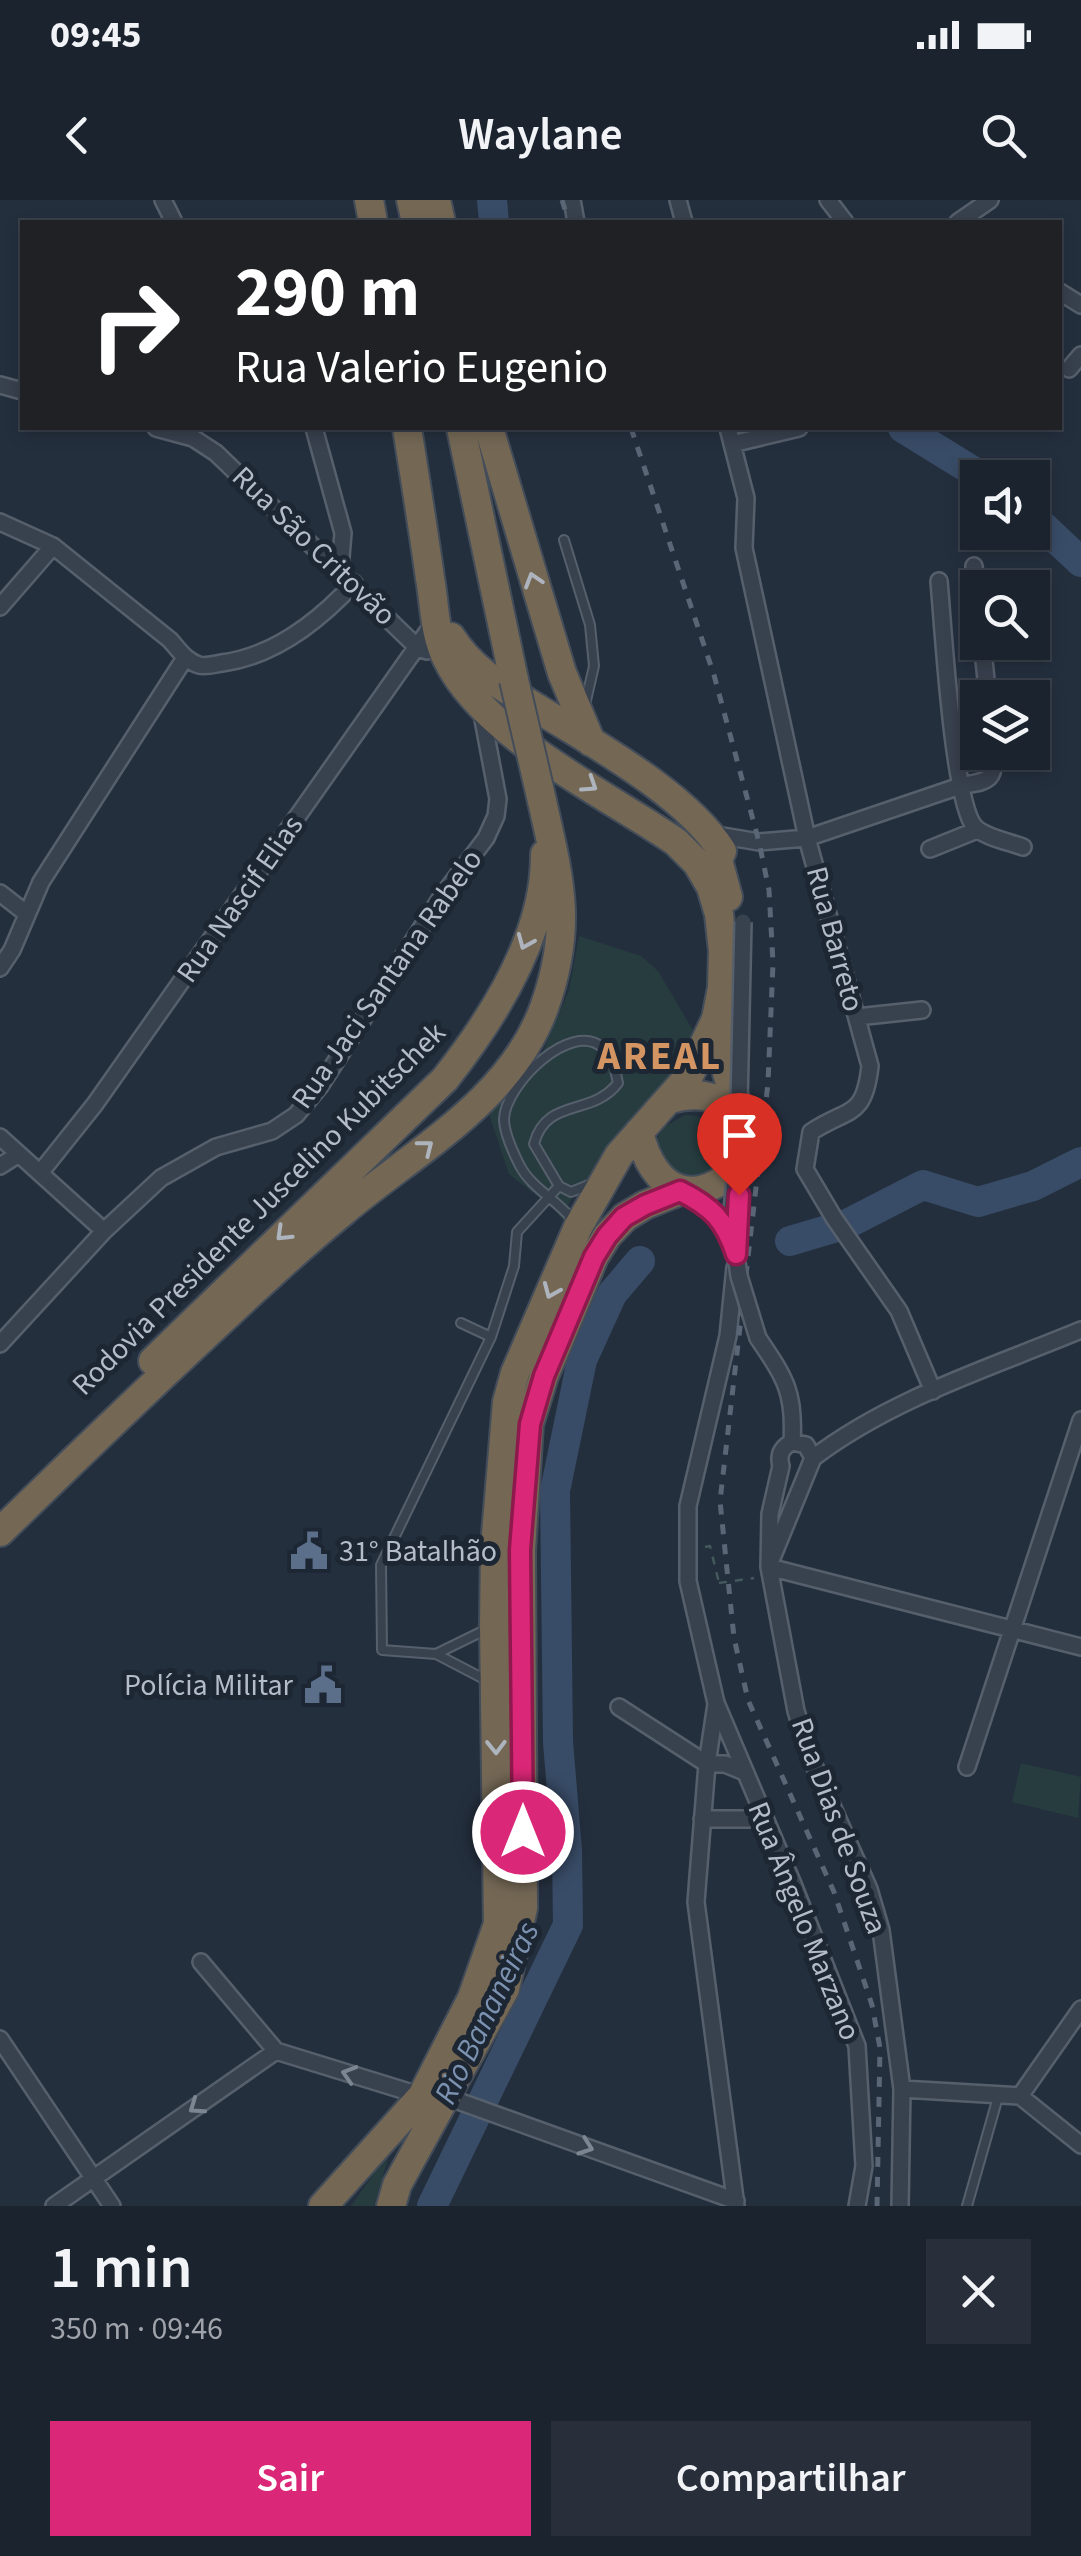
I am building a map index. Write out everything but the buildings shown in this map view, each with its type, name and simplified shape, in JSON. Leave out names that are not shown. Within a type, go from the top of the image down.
[{"type":"highway","points":[[407,430],[434,610],[453,640],[462,685],[481,709],[519,739],[676,842],[712,852]]},
{"type":"highway","name":"Rodovia Presidente Juscelino Kubitschek","points":[[0,1532],[264,1281],[344,1211],[458,1123],[494,1088],[517,1058],[543,1011],[563,938],[560,871],[514,680],[461,430]]},
{"type":"highway","points":[[490,430],[562,673],[586,731]]},
{"type":"highway","points":[[459,662],[538,709],[586,731],[686,810],[712,852],[735,936],[727,1072],[743,1126],[740,1166],[716,1184],[680,1191],[645,1205],[624,1217],[607,1236],[594,1257],[544,1376],[530,1424],[494,1626],[495,1684],[510,1794]]},
{"type":"highway","points":[[519,739],[516,731],[522,715],[538,709]]},
{"type":"highway","name":"Rodovia Presidente Juscelino Kubitschek","points":[[0,1510],[445,1078],[480,1034],[512,974],[535,918],[545,866],[543,806]]},
{"type":"highway","points":[[394,2196],[426,2116],[443,2098],[498,1924],[510,1794],[506,1402],[578,1228],[619,1155],[689,1076],[709,1033],[722,988],[724,951],[720,914],[711,887],[712,852]]},
{"type":"highway","points":[[671,1099],[704,1094],[734,1111],[743,1126]]},
{"type":"highway","points":[[639,1132],[653,1171],[680,1191]]},
{"type":"highway","points":[[323,2206],[443,2098]]},
{"type":"street","points":[[828,200],[843,220]]},
{"type":"street","points":[[961,220],[990,200]]},
{"type":"street","points":[[1070,372],[1081,355]]},
{"type":"street","name":"Rua São Critovão","points":[[163,430],[193,438],[216,452],[418,648],[459,662]]},
{"type":"street","points":[[315,430],[343,533],[340,570]]},
{"type":"street","points":[[730,436],[782,430]]},
{"type":"street","name":"Rua Barreto","points":[[730,436],[746,498],[744,548],[807,838],[870,1066],[867,1092],[853,1112],[811,1132],[806,1169],[834,1218],[899,1311],[933,1391]]},
{"type":"street","points":[[0,522],[53,546],[170,640],[185,658],[202,666],[246,660],[286,640],[354,583]]},
{"type":"street","points":[[0,606],[53,546]]},
{"type":"street","points":[[974,566],[974,570]]},
{"type":"street","points":[[938,582],[960,786],[977,830]]},
{"type":"street","name":"Rua Nascif Elias","points":[[40,1174],[96,1104],[418,648],[434,610]]},
{"type":"street","points":[[0,968],[12,950],[41,882],[185,658]]},
{"type":"street","name":"Rua Jaci Santana Rabelo","points":[[0,1344],[104,1231],[160,1178],[216,1147],[272,1132],[296,1115],[320,1086],[442,896],[486,838],[496,816],[498,800],[481,709]]},
{"type":"street","points":[[993,770],[985,781],[807,838],[759,842],[712,852],[734,888],[743,922],[738,1150],[731,1220],[739,1276],[758,1338],[786,1383],[794,1410],[792,1442],[780,1452],[781,1466],[792,1476],[800,1475],[867,1421],[1081,1330]]},
{"type":"street","points":[[930,849],[977,830],[1023,847]]},
{"type":"street","points":[[0,893],[27,914]]},
{"type":"street","points":[[857,1018],[922,1010]]},
{"type":"street","points":[[0,1137],[104,1231]]},
{"type":"street","points":[[0,1166],[19,1154]]},
{"type":"street","points":[[200,1962],[276,2052],[494,2114],[736,2203],[696,1902],[716,1703],[688,1581],[688,1506],[728,1336],[740,1166]]},
{"type":"street","points":[[680,1191],[708,1204],[718,1215],[736,1254]]},
{"type":"street","points":[[968,1768],[1081,1420]]},
{"type":"street","points":[[792,1442],[806,1445],[812,1462],[769,1567],[1081,1647]]},
{"type":"street","name":"Rua Dias de Souza","points":[[781,1466],[770,1514],[769,1567],[796,1711],[810,1756],[869,1889],[881,1930],[902,2089],[903,2204]]},
{"type":"street","name":"Rua Ângelo Marzano","points":[[716,1703],[794,1884],[857,2046],[864,2166],[857,2206]]},
{"type":"street","points":[[620,1707],[707,1764],[725,1764],[742,1770]]},
{"type":"street","points":[[702,1819],[764,1819]]},
{"type":"street","points":[[1020,2096],[1081,2008]]},
{"type":"street","points":[[0,2039],[112,2206]]},
{"type":"street","points":[[54,2206],[276,2052]]},
{"type":"street","points":[[902,2089],[1020,2096],[1081,2145]]},
{"type":"lane","points":[[564,540],[590,625],[594,666],[586,731]]},
{"type":"lane","points":[[578,1228],[520,1168],[504,1119],[510,1095],[539,1062],[570,1042],[587,1039],[602,1046],[612,1058],[618,1084],[609,1095],[552,1114],[538,1131],[534,1144],[558,1186],[571,1192],[589,1186],[619,1155]]},
{"type":"lane","points":[[495,1684],[436,1654],[382,1650],[381,1564],[491,1337],[514,1266],[517,1232],[558,1186]]},
{"type":"lane","points":[[460,1323],[491,1337]]},
{"type":"lane","points":[[436,1654],[494,1626]]},
{"type":"lane","points":[[967,2206],[999,2092]]},
{"type":"path","points":[[710,1546],[719,1583],[754,1578]]},
{"type":"green space","points":[[579,936],[641,956],[658,971],[697,1037],[687,1063],[570,1201],[563,1221],[509,1174],[488,1111],[541,1056],[569,990]]},
{"type":"green space","points":[[685,1115],[712,1122],[718,1128],[727,1142],[730,1161],[691,1193],[653,1149],[662,1128]]},
{"type":"green space","points":[[1021,1763],[1081,1777],[1078,1818],[1012,1802]]},
{"type":"green space","points":[[391,2149],[374,2206],[351,2206]]},
{"type":"waterway","points":[[492,200],[494,220]]},
{"type":"waterway","points":[[906,430],[960,463]]},
{"type":"waterway","points":[[1050,533],[1081,562]]},
{"type":"waterway","points":[[790,1241],[847,1224],[923,1185],[978,1202],[1033,1186],[1081,1162]]},
{"type":"waterway","name":"Rio Bananeiras","points":[[432,2206],[568,1925],[567,1850],[558,1742],[555,1491],[582,1360],[612,1294],[640,1261]]},
{"type":"railway","points":[[562,200],[568,220]]},
{"type":"railway","points":[[632,430],[714,675],[769,890],[773,963],[768,1083],[720,1501],[734,1638],[748,1700],[834,1892],[872,2005],[880,2048],[877,2206]]},
{"type":"place","name":"31° Batalhão","points":[[309,1551]]},
{"type":"place","name":"Polícia Militar","points":[[323,1685]]},
{"type":"district","name":"AREAL","points":[[660,1056]]},
{"type":"route","points":[[523,1832],[520,1550],[530,1424],[544,1376],[594,1257],[624,1217],[680,1191],[708,1204],[718,1215],[736,1254],[739,1195]]}]
